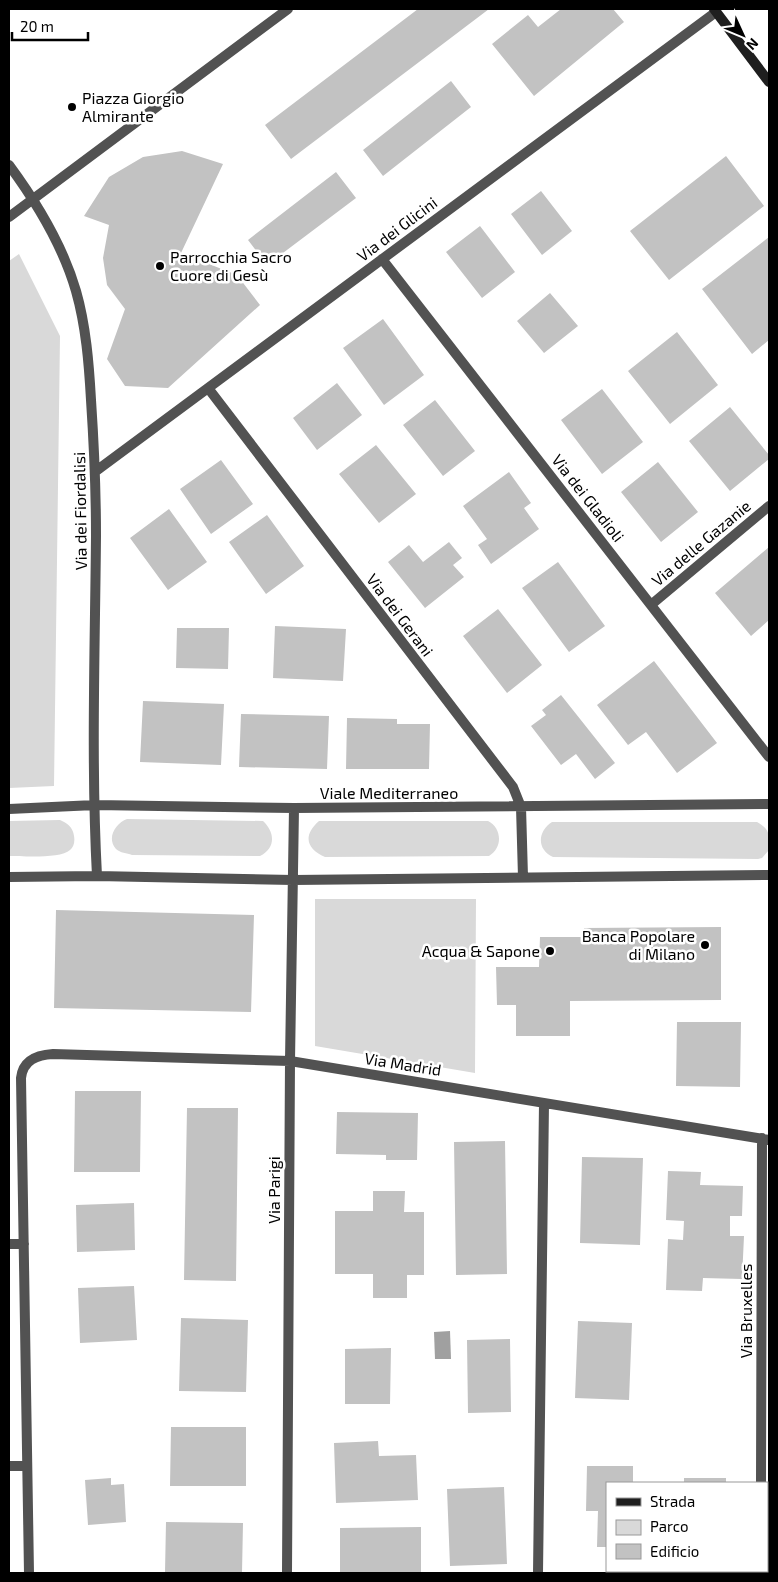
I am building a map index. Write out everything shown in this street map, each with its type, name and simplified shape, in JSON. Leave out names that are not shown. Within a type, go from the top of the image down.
[{"type":"street","points":[[9,217],[288,9]]},
{"type":"street","points":[[715,10],[769,82]]},
{"type":"street","name":"Via dei Glicini","points":[[96,471],[715,10]]},
{"type":"street","name":"Via dei Fiordalisi","points":[[9,165],[33,200],[63,256],[78,300],[90,380],[96,471],[95,805],[97,876]]},
{"type":"street","name":"Via dei Gladioli","points":[[382,259],[769,757]]},
{"type":"street","name":"Via dei Gerani","points":[[208,388],[513,787],[521,807],[523,877]]},
{"type":"street","name":"Via delle Gazanie","points":[[652,604],[769,506]]},
{"type":"street","name":"Viale Mediterraneo","points":[[9,809],[95,805],[294,808],[769,804]]},
{"type":"street","name":"Via Parigi","points":[[287,1573],[290,1061],[294,808]]},
{"type":"street","points":[[9,877],[97,876],[293,880],[769,875]]},
{"type":"street","name":"Via Madrid","points":[[24,1244],[21,1078],[23,1067],[30,1060],[41,1055],[290,1061],[765,1139]]},
{"type":"street","points":[[538,1573],[544,1103]]},
{"type":"street","name":"Via Bruxelles","points":[[761,1482],[765,1446],[765,1139]]},
{"type":"street","points":[[9,1244],[24,1244],[29,1573]]},
{"type":"street","points":[[9,1466],[27,1466]]},
{"type":"green space","points":[[19,254],[60,336],[54,786],[9,788],[9,261]]},
{"type":"green space","points":[[127,819],[263,821],[270,830],[272,840],[269,849],[260,856],[132,855],[116,849],[112,840],[116,827]]},
{"type":"green space","points":[[60,820],[69,826],[73,833],[74,844],[70,850],[50,856],[9,856],[9,821]]},
{"type":"green space","points":[[319,821],[488,821],[496,828],[499,843],[494,852],[489,856],[325,857],[314,850],[309,842],[310,832]]},
{"type":"green space","points":[[552,822],[757,822],[767,830],[769,850],[762,858],[758,859],[553,857],[544,849],[541,840],[544,830]]},
{"type":"green space","points":[[315,899],[476,899],[475,1073],[315,1046]]},
{"type":"shaded area","points":[[450,1331],[451,1359],[435,1359],[434,1332]]},
{"type":"building","points":[[418,9],[489,9],[291,159],[265,125]]},
{"type":"building","points":[[561,9],[613,9],[624,22],[534,96],[492,44],[528,15],[538,27]]},
{"type":"building","points":[[451,81],[471,107],[383,176],[363,150]]},
{"type":"building","name":"Parrocchia Sacro Cuore di Gesù","points":[[182,151],[223,164],[181,253],[237,275],[260,305],[168,388],[125,386],[107,359],[125,309],[107,285],[103,258],[109,225],[84,216],[109,177],[143,157]]},
{"type":"building","points":[[726,156],[764,206],[669,280],[630,231]]},
{"type":"building","points":[[336,172],[356,198],[267,265],[248,240]]},
{"type":"building","points":[[541,191],[572,231],[542,255],[511,214]]},
{"type":"building","points":[[480,226],[515,272],[482,298],[446,252]]},
{"type":"building","points":[[769,237],[769,340],[752,354],[702,289]]},
{"type":"building","points":[[550,293],[578,326],[544,353],[517,321]]},
{"type":"building","points":[[383,319],[424,375],[384,405],[343,348]]},
{"type":"building","points":[[677,332],[718,385],[670,424],[628,371]]},
{"type":"building","points":[[337,383],[362,415],[317,450],[293,418]]},
{"type":"building","points":[[602,389],[643,442],[602,474],[561,420]]},
{"type":"building","points":[[435,400],[475,451],[443,476],[403,425]]},
{"type":"building","points":[[730,407],[769,455],[769,459],[730,491],[689,441]]},
{"type":"building","points":[[376,445],[416,494],[379,523],[339,474]]},
{"type":"building","points":[[221,460],[253,504],[211,534],[180,489]]},
{"type":"building","points":[[658,462],[698,512],[661,542],[621,492]]},
{"type":"building","points":[[509,472],[531,503],[524,508],[539,529],[491,564],[478,545],[487,539],[463,506]]},
{"type":"building","points":[[169,509],[207,562],[168,590],[130,538]]},
{"type":"building","points":[[267,515],[304,566],[266,594],[229,542]]},
{"type":"building","points":[[449,542],[462,558],[453,565],[464,577],[425,608],[388,562],[409,545],[423,562]]},
{"type":"building","points":[[769,547],[769,620],[751,636],[715,593]]},
{"type":"building","points":[[558,562],[605,626],[569,652],[522,588]]},
{"type":"building","points":[[498,609],[542,665],[507,693],[463,636]]},
{"type":"building","points":[[275,626],[346,629],[343,681],[273,678]]},
{"type":"building","points":[[177,628],[229,628],[228,669],[176,668]]},
{"type":"building","points":[[654,661],[717,743],[677,773],[646,732],[628,745],[597,705]]},
{"type":"building","points":[[561,695],[615,763],[595,779],[576,754],[561,765],[531,726],[546,715],[542,710]]},
{"type":"building","points":[[143,701],[224,704],[221,765],[140,762]]},
{"type":"building","points":[[241,714],[329,716],[327,769],[239,767]]},
{"type":"building","points":[[347,718],[397,719],[397,724],[430,724],[429,769],[346,769]]},
{"type":"building","points":[[56,910],[254,915],[251,1012],[54,1008]]},
{"type":"building","points":[[721,927],[721,1000],[570,1001],[570,1036],[516,1036],[516,1005],[497,1005],[496,967],[539,967],[540,937],[584,937],[584,928]]},
{"type":"building","points":[[677,1022],[741,1022],[740,1087],[676,1086]]},
{"type":"building","points":[[75,1091],[141,1091],[140,1172],[74,1172]]},
{"type":"building","points":[[187,1108],[238,1108],[236,1281],[184,1280]]},
{"type":"building","points":[[337,1112],[418,1113],[417,1160],[386,1160],[386,1155],[336,1154]]},
{"type":"building","points":[[505,1141],[507,1274],[456,1275],[454,1142]]},
{"type":"building","points":[[582,1157],[643,1158],[640,1245],[580,1243]]},
{"type":"building","points":[[668,1171],[701,1172],[700,1185],[743,1186],[742,1216],[730,1216],[730,1236],[744,1236],[742,1279],[703,1278],[702,1291],[666,1290],[668,1239],[683,1240],[684,1221],[666,1220]]},
{"type":"building","points":[[373,1191],[405,1191],[404,1212],[424,1212],[424,1275],[407,1275],[407,1298],[373,1298],[373,1274],[335,1274],[335,1211],[373,1211]]},
{"type":"building","points":[[134,1203],[135,1250],[77,1252],[76,1205]]},
{"type":"building","points":[[134,1286],[137,1340],[80,1343],[78,1288]]},
{"type":"building","points":[[181,1318],[248,1320],[246,1392],[179,1391]]},
{"type":"building","points":[[578,1321],[632,1323],[629,1400],[575,1398]]},
{"type":"building","points":[[510,1339],[511,1412],[468,1413],[467,1340]]},
{"type":"building","points":[[391,1348],[390,1404],[345,1404],[345,1349]]},
{"type":"building","points":[[171,1427],[246,1427],[246,1486],[170,1486]]},
{"type":"building","points":[[378,1441],[379,1456],[416,1455],[418,1500],[336,1503],[334,1443]]},
{"type":"building","points":[[587,1466],[633,1466],[633,1482],[606,1482],[606,1547],[597,1547],[598,1511],[586,1511]]},
{"type":"building","points":[[111,1478],[111,1485],[124,1484],[126,1522],[88,1525],[85,1480]]},
{"type":"building","points":[[684,1478],[726,1478],[726,1482],[684,1482]]},
{"type":"building","points":[[504,1487],[507,1564],[450,1566],[447,1489]]},
{"type":"building","points":[[166,1522],[243,1523],[242,1573],[165,1573]]},
{"type":"building","points":[[421,1527],[421,1573],[340,1573],[340,1528]]},
{"type":"place","name":"Piazza Giorgio Almirante","points":[[72,107]]},
{"type":"place","name":"Parrocchia Sacro Cuore di Gesù","points":[[160,266]]},
{"type":"place","name":"Banca Popolare di Milano","points":[[705,945]]},
{"type":"place","name":"Acqua & Sapone","points":[[550,951]]}]
